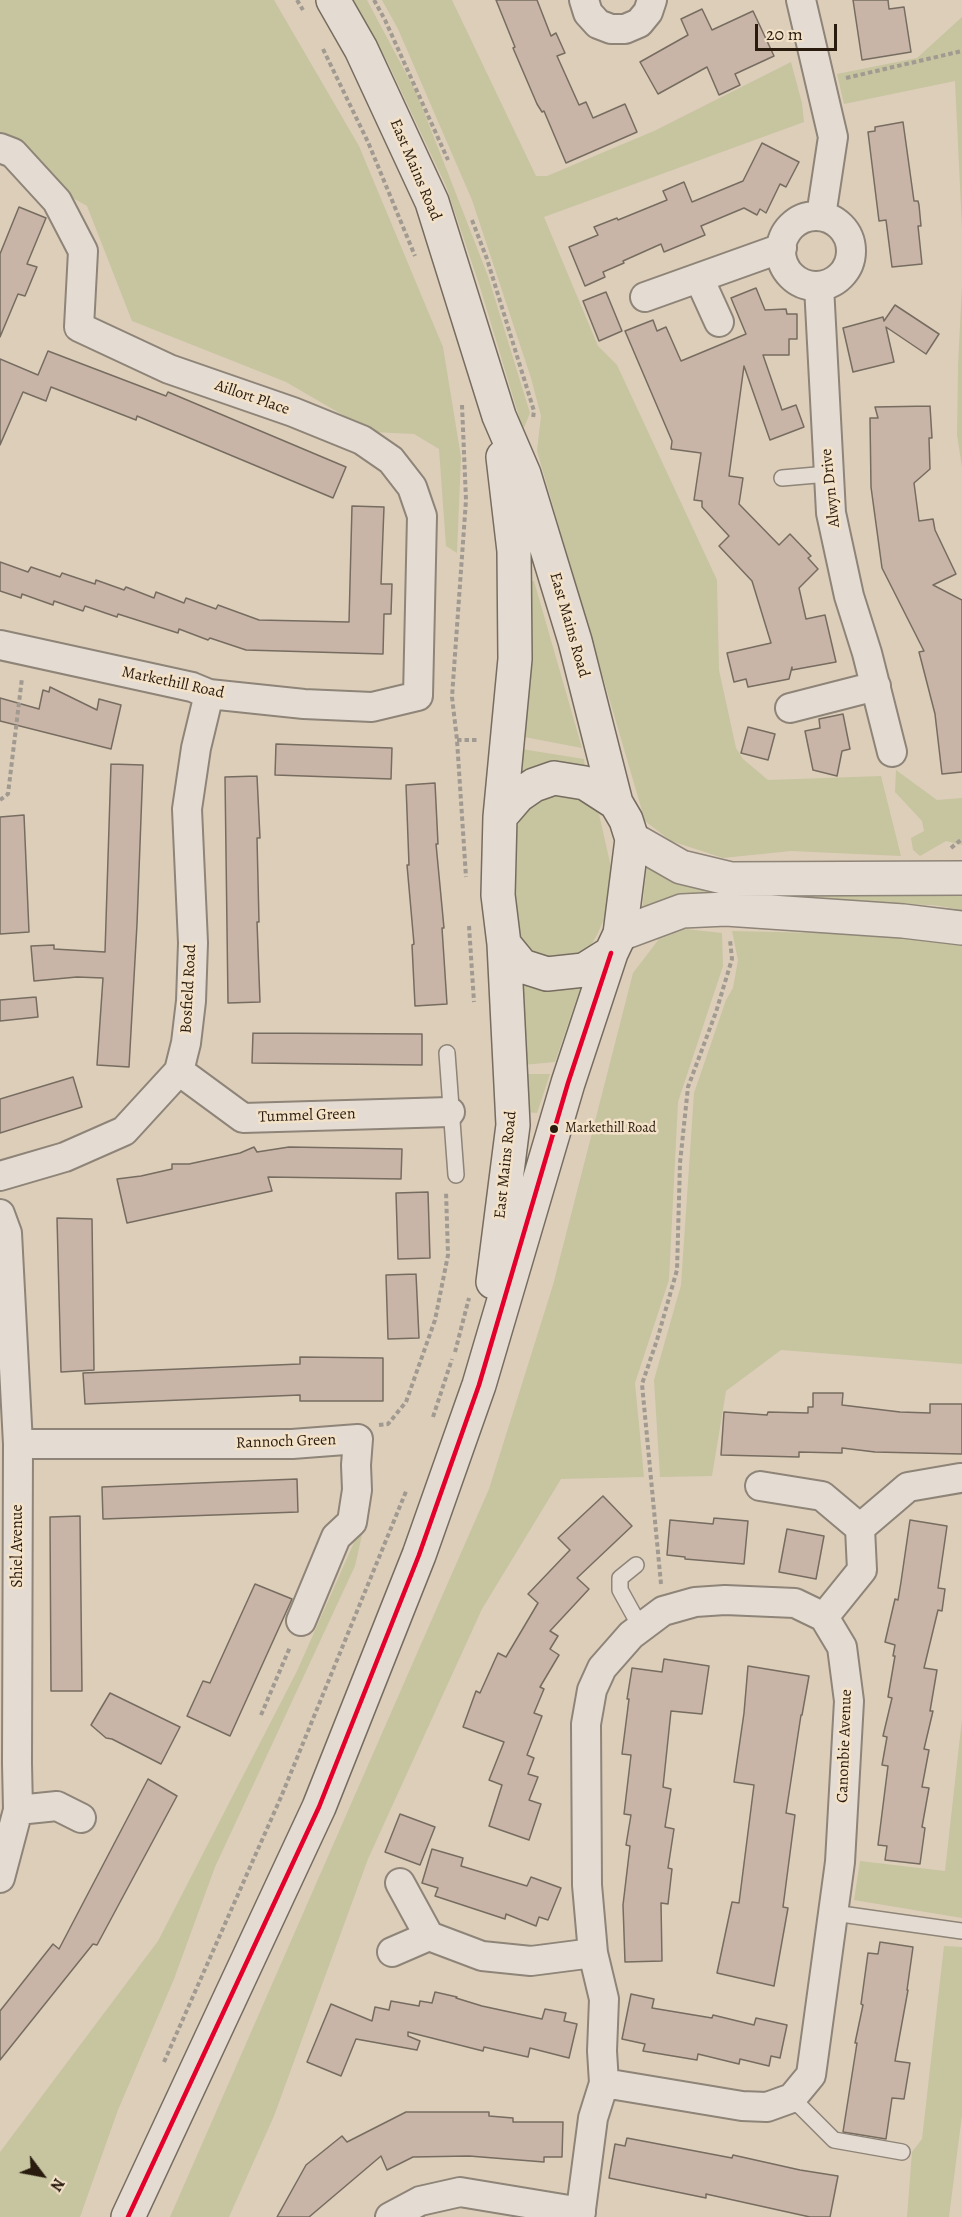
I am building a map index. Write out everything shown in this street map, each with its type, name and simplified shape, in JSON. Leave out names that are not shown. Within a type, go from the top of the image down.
[{"type":"main road","name":"East Mains Road","points":[[333,0],[361,49],[432,202],[499,416],[524,474],[575,641],[616,803]]},
{"type":"main road","name":"East Mains Road","points":[[499,416],[514,551],[515,659],[500,818]]},
{"type":"main road","points":[[616,944],[632,839],[626,820],[616,803],[585,783],[554,778],[534,785],[518,796],[500,818],[498,895],[504,944],[522,966],[547,974],[584,970],[616,944],[682,911],[726,909],[903,921],[962,928]]},
{"type":"main road","points":[[632,839],[681,867],[731,879],[962,878]]},
{"type":"main road","name":"East Mains Road","points":[[479,1385],[513,1125],[504,944]]},
{"type":"main road","name":"East Mains Road","points":[[128,2217],[319,1807],[419,1555],[479,1385],[568,1083],[616,944]]},
{"type":"street","points":[[584,0],[588,13],[598,24],[611,29],[626,29],[639,23],[648,12],[652,0]]},
{"type":"street","points":[[801,0],[833,137],[821,216]]},
{"type":"street","name":"Aillort Place","points":[[0,148],[13,153],[57,201],[83,251],[79,327],[169,369],[292,412],[362,440],[391,460],[412,487],[422,516],[418,696]]},
{"type":"street","points":[[821,216],[837,222],[848,235],[852,252],[847,268],[835,280],[819,285],[809,285],[792,275],[786,267],[782,248],[785,234],[794,224],[807,217],[821,216]]},
{"type":"street","points":[[645,297],[782,248]]},
{"type":"street","points":[[699,278],[719,322]]},
{"type":"street","name":"Alwyn Drive","points":[[819,285],[831,513],[845,576],[892,752]]},
{"type":"street","name":"Markethill Road","points":[[12,648],[192,687],[209,694],[304,704],[372,707],[418,696]]},
{"type":"street","points":[[790,708],[876,686]]},
{"type":"street","name":"Bosfield Road","points":[[0,1176],[64,1157],[124,1131],[179,1071],[186,1043],[192,990],[193,944],[187,809],[196,748],[209,694]]},
{"type":"street","name":"Tummel Green","points":[[179,1071],[243,1118],[450,1112]]},
{"type":"street","name":"Shiel Avenue","points":[[0,1214],[7,1233],[18,1444],[18,1810],[0,1878]]},
{"type":"street","name":"Rannoch Green","points":[[18,1444],[292,1444],[358,1439],[357,1490],[352,1522],[336,1538],[301,1621]]},
{"type":"street","points":[[860,1528],[908,1487],[960,1478]]},
{"type":"street","points":[[390,2217],[420,2200],[460,2192],[581,2214],[593,2118],[604,2083],[602,2051],[604,1999],[593,1953],[587,1885],[586,1724],[592,1690],[602,1668],[631,1635],[652,1619],[694,1602],[725,1600],[795,1603],[824,1617],[862,1570],[860,1528],[822,1497],[760,1486]]},
{"type":"street","name":"Canonbie Avenue","points":[[792,2098],[811,2075],[840,1862],[849,1701],[842,1647],[824,1617]]},
{"type":"street","points":[[18,1810],[57,1806],[81,1818]]},
{"type":"street","points":[[400,1882],[429,1936],[482,1956],[531,1961],[593,1953]]},
{"type":"street","points":[[392,1952],[429,1936]]},
{"type":"street","points":[[604,2083],[742,2106],[767,2107],[792,2098]]},
{"type":"lane","points":[[782,478],[828,474]]},
{"type":"lane","points":[[447,1053],[456,1175]]},
{"type":"lane","points":[[636,1565],[620,1578],[620,1590],[652,1619]]},
{"type":"lane","points":[[834,1913],[962,1931]]},
{"type":"lane","points":[[792,2098],[834,2140],[902,2152]]},
{"type":"path","points":[[822,84],[962,51]]},
{"type":"path","points":[[0,800],[8,794],[12,648]]},
{"type":"path","points":[[652,1619],[642,1384],[677,1270],[680,1163],[688,1087],[716,1012],[732,959],[726,909]]},
{"type":"path","points":[[344,1440],[359,1428],[388,1424],[406,1402],[435,1320],[448,1255],[446,1190],[456,1175]]},
{"type":"path","points":[[431,1423],[453,1358],[471,1291]]},
{"type":"path","points":[[161,2068],[281,1797],[408,1488]]},
{"type":"path","points":[[261,1715],[301,1621]]},
{"type":"shaded area","points":[[0,0],[274,0],[359,146],[443,347],[461,457],[457,553],[446,546],[439,449],[414,434],[372,432],[286,382],[132,321],[87,206],[0,157]]},
{"type":"shaded area","points":[[353,0],[367,0],[416,92],[488,276],[530,413],[523,430],[480,287],[446,186],[388,63]]},
{"type":"shaded area","points":[[382,0],[452,0],[536,176],[547,176],[654,131],[791,62],[802,103],[804,122],[544,217],[598,346],[617,365],[717,580],[719,670],[736,748],[743,759],[768,780],[881,776],[901,856],[791,851],[723,858],[671,841],[645,821],[537,451],[541,416],[531,378],[472,200],[398,29]]},
{"type":"shaded area","points":[[962,17],[962,229],[955,81],[844,104],[837,74],[917,58]]},
{"type":"shaded area","points":[[962,285],[962,467],[957,435]]},
{"type":"shaded area","points":[[534,581],[582,748],[519,736],[526,582]]},
{"type":"shaded area","points":[[515,748],[584,759],[585,768],[545,764],[514,775]]},
{"type":"shaded area","points":[[896,770],[937,800],[962,798],[962,845],[946,841],[920,856],[913,850],[911,838],[924,831],[922,821],[895,792]]},
{"type":"shaded area","points":[[549,794],[582,796],[599,814],[611,867],[608,910],[591,945],[577,957],[542,958],[527,946],[517,930],[510,896],[514,835],[523,814],[532,802]]},
{"type":"shaded area","points":[[647,864],[713,888],[709,901],[642,910]]},
{"type":"shaded area","points":[[962,888],[962,910],[933,905],[721,901],[722,889]]},
{"type":"shaded area","points":[[686,929],[722,933],[723,966],[678,1102],[669,1280],[635,1383],[644,1477],[561,1479],[482,1609],[368,1859],[274,2116],[229,2217],[170,2217],[489,1489],[553,1285],[633,973],[659,939]]},
{"type":"shaded area","points":[[732,931],[944,936],[962,939],[962,1364],[781,1350],[726,1391],[712,1476],[660,1477],[654,1380],[681,1285],[694,1093],[726,1000],[733,988],[738,960]]},
{"type":"shaded area","points":[[516,980],[549,991],[582,983],[555,1062],[523,1065]]},
{"type":"shaded area","points":[[524,1074],[550,1074],[537,1113],[526,1112]]},
{"type":"shaded area","points":[[367,1513],[355,1566],[215,1867],[174,1979],[118,2110],[80,2217],[0,2217],[0,2152],[158,1941],[297,1671]]},
{"type":"shaded area","points":[[962,1719],[962,1918],[854,1900],[860,1861],[945,1871]]},
{"type":"shaded area","points":[[944,1946],[962,1947],[962,2115],[949,2217],[907,2217],[912,2152],[922,2139]]},
{"type":"building","points":[[496,0],[537,0],[551,36],[556,33],[565,53],[557,56],[579,105],[586,102],[593,118],[625,104],[637,132],[566,163],[544,111],[542,112],[537,104]]},
{"type":"building","points":[[853,0],[888,0],[889,9],[904,7],[911,52],[862,60]]},
{"type":"building","points":[[702,9],[712,30],[753,11],[774,56],[735,74],[740,85],[719,95],[707,67],[658,94],[640,62],[688,35],[681,19]]},
{"type":"building","points":[[903,122],[914,201],[918,201],[919,205],[921,226],[918,226],[922,264],[892,267],[886,220],[879,221],[868,132],[875,131],[875,127]]},
{"type":"building","points":[[762,143],[799,162],[786,187],[780,184],[766,213],[760,209],[757,215],[744,208],[701,226],[705,235],[664,252],[661,244],[603,272],[605,277],[585,286],[569,247],[598,235],[594,227],[667,200],[663,191],[684,182],[692,202],[743,181]]},
{"type":"building","points":[[19,207],[46,218],[27,264],[37,267],[25,296],[18,294],[0,337],[0,254]]},
{"type":"building","points":[[756,288],[765,310],[786,309],[787,314],[797,314],[797,339],[789,339],[789,355],[763,355],[782,410],[796,405],[804,427],[770,440],[744,366],[729,476],[743,478],[739,504],[779,545],[790,534],[811,556],[808,558],[818,569],[799,588],[806,619],[825,615],[836,662],[792,670],[792,667],[789,679],[748,687],[746,679],[734,682],[727,653],[771,643],[752,581],[719,546],[729,536],[702,507],[702,501],[694,500],[701,453],[671,449],[672,441],[625,331],[653,320],[657,331],[666,327],[681,361],[746,334],[731,298]]},
{"type":"building","points":[[606,292],[622,331],[599,341],[583,301]]},
{"type":"building","points":[[895,305],[939,334],[926,354],[886,327],[894,362],[853,372],[843,328],[883,317],[884,321]]},
{"type":"building","points":[[48,351],[166,396],[168,392],[346,467],[333,498],[137,416],[136,420],[51,387],[46,401],[23,392],[0,445],[0,359],[38,375]]},
{"type":"building","points":[[930,406],[932,438],[929,438],[930,469],[914,483],[919,521],[933,519],[935,530],[956,574],[933,585],[962,600],[962,772],[942,774],[935,714],[919,652],[924,651],[882,568],[871,487],[870,418],[878,418],[875,407]]},
{"type":"building","points":[[352,506],[384,507],[381,584],[392,584],[391,614],[384,614],[383,654],[246,650],[210,638],[208,640],[179,629],[178,633],[85,606],[83,611],[54,601],[53,605],[22,594],[21,598],[0,591],[0,562],[28,572],[31,567],[60,577],[62,573],[95,584],[96,580],[124,590],[126,587],[154,598],[156,592],[184,603],[186,598],[216,609],[218,605],[259,620],[349,622]]},
{"type":"building","points":[[50,687],[97,710],[99,699],[121,705],[111,749],[0,721],[0,698],[39,709],[43,690],[49,692]]},
{"type":"building","points":[[843,714],[850,749],[842,751],[837,776],[813,770],[805,731],[820,728],[819,719]]},
{"type":"building","points":[[748,727],[775,734],[768,760],[741,753]]},
{"type":"building","points":[[276,744],[392,748],[391,779],[275,775]]},
{"type":"building","points":[[111,764],[143,765],[129,1067],[97,1065],[103,978],[77,977],[34,981],[31,946],[54,945],[54,949],[105,952]]},
{"type":"building","points":[[257,776],[260,838],[257,838],[259,922],[257,922],[260,1002],[228,1003],[225,777]]},
{"type":"building","points":[[435,783],[438,844],[436,844],[444,928],[442,928],[447,1004],[415,1006],[412,945],[414,944],[407,865],[409,865],[406,785]]},
{"type":"building","points":[[24,815],[29,932],[0,934],[0,817]]},
{"type":"building","points":[[36,997],[38,1017],[0,1021],[0,1000]]},
{"type":"building","points":[[253,1033],[422,1034],[422,1065],[252,1063]]},
{"type":"building","points":[[73,1077],[82,1107],[0,1133],[0,1099]]},
{"type":"building","points":[[254,1147],[257,1152],[289,1147],[402,1149],[401,1179],[268,1177],[272,1191],[127,1223],[117,1179],[172,1169],[172,1164],[189,1164],[240,1153]]},
{"type":"building","points":[[428,1192],[430,1258],[398,1259],[396,1193]]},
{"type":"building","points":[[57,1218],[92,1219],[94,1370],[61,1372]]},
{"type":"building","points":[[416,1274],[419,1338],[388,1339],[386,1275]]},
{"type":"building","points":[[300,1357],[383,1358],[383,1401],[300,1401],[300,1395],[85,1404],[83,1373],[300,1364]]},
{"type":"building","points":[[813,1393],[843,1393],[842,1405],[900,1412],[930,1413],[930,1404],[962,1404],[962,1454],[875,1452],[842,1448],[842,1453],[799,1452],[799,1457],[721,1455],[724,1412],[767,1415],[768,1412],[808,1413],[808,1407],[813,1407]]},
{"type":"building","points":[[297,1479],[298,1512],[103,1519],[102,1487]]},
{"type":"building","points":[[603,1496],[632,1526],[577,1578],[589,1589],[550,1631],[558,1636],[550,1649],[559,1655],[540,1687],[544,1689],[534,1713],[542,1716],[527,1755],[534,1758],[528,1774],[538,1777],[529,1800],[541,1804],[529,1840],[489,1826],[502,1785],[489,1780],[504,1742],[463,1727],[476,1691],[480,1693],[498,1653],[506,1657],[538,1603],[528,1594],[570,1550],[558,1538]]},
{"type":"building","points":[[80,1516],[82,1691],[51,1691],[50,1517]]},
{"type":"building","points":[[714,1518],[748,1521],[744,1564],[685,1559],[685,1557],[667,1555],[670,1520],[713,1524]]},
{"type":"building","points":[[910,1520],[947,1526],[938,1588],[945,1589],[942,1611],[938,1610],[924,1668],[937,1670],[930,1711],[933,1711],[924,1749],[929,1750],[922,1787],[929,1788],[922,1827],[925,1828],[920,1864],[885,1860],[887,1846],[878,1845],[888,1766],[882,1765],[887,1737],[883,1736],[892,1698],[888,1697],[895,1656],[893,1656],[895,1645],[885,1642],[895,1599],[898,1600]]},
{"type":"building","points":[[787,1529],[824,1536],[816,1579],[779,1572]]},
{"type":"building","points":[[255,1584],[292,1599],[230,1736],[187,1716],[203,1681],[210,1683]]},
{"type":"building","points":[[664,1659],[709,1666],[702,1714],[671,1711],[663,1787],[671,1789],[665,1827],[674,1829],[668,1868],[672,1869],[668,1904],[661,1903],[662,1961],[625,1962],[623,1905],[630,1846],[626,1845],[631,1815],[624,1814],[631,1755],[622,1754],[629,1699],[627,1699],[632,1668],[662,1672]]},
{"type":"building","points":[[748,1666],[809,1676],[786,1813],[795,1815],[783,1907],[788,1908],[774,1986],[717,1973],[732,1902],[739,1903],[754,1785],[734,1782]]},
{"type":"building","points":[[110,1693],[180,1727],[161,1764],[106,1738],[91,1725]]},
{"type":"building","points":[[148,1779],[177,1796],[97,1945],[93,1944],[0,2060],[0,2011],[53,1944],[59,1949]]},
{"type":"building","points":[[400,1814],[435,1827],[420,1865],[385,1852]]},
{"type":"building","points":[[432,1849],[463,1858],[461,1866],[527,1886],[531,1877],[561,1888],[548,1920],[539,1917],[536,1926],[506,1914],[505,1919],[435,1896],[438,1888],[422,1883]]},
{"type":"building","points":[[880,1942],[913,1947],[895,2061],[910,2063],[904,2099],[892,2098],[886,2139],[843,2132],[857,2043],[855,2043],[863,2005],[861,2004],[868,1953],[878,1954]]},
{"type":"building","points":[[435,1992],[482,2006],[542,2019],[545,2009],[566,2013],[564,2021],[577,2024],[569,2058],[530,2048],[528,2057],[484,2047],[483,2051],[408,2032],[408,2036],[420,2041],[417,2050],[356,2039],[341,2076],[307,2062],[331,2004],[372,2021],[375,2007],[389,2010],[391,2001],[419,2006],[420,2001],[432,2003]]},
{"type":"building","points":[[631,1994],[654,1999],[652,2008],[712,2018],[713,2015],[754,2025],[756,2018],[787,2025],[780,2058],[771,2056],[769,2066],[740,2059],[739,2064],[698,2054],[697,2060],[643,2051],[645,2044],[622,2039]]},
{"type":"building","points":[[406,2112],[489,2112],[489,2116],[513,2118],[513,2122],[563,2122],[562,2157],[544,2157],[544,2162],[469,2156],[413,2157],[387,2170],[381,2156],[309,2217],[277,2217],[306,2165],[342,2136],[347,2142]]},
{"type":"building","points":[[627,2138],[732,2158],[733,2155],[838,2176],[830,2217],[810,2217],[706,2194],[706,2198],[609,2178],[615,2144],[625,2146]]},
{"type":"transit line","points":[[128,2217],[319,1807],[419,1555],[479,1385],[568,1083],[611,953]]},
{"type":"place","name":"Markethill Road","points":[[554,1129]]}]
